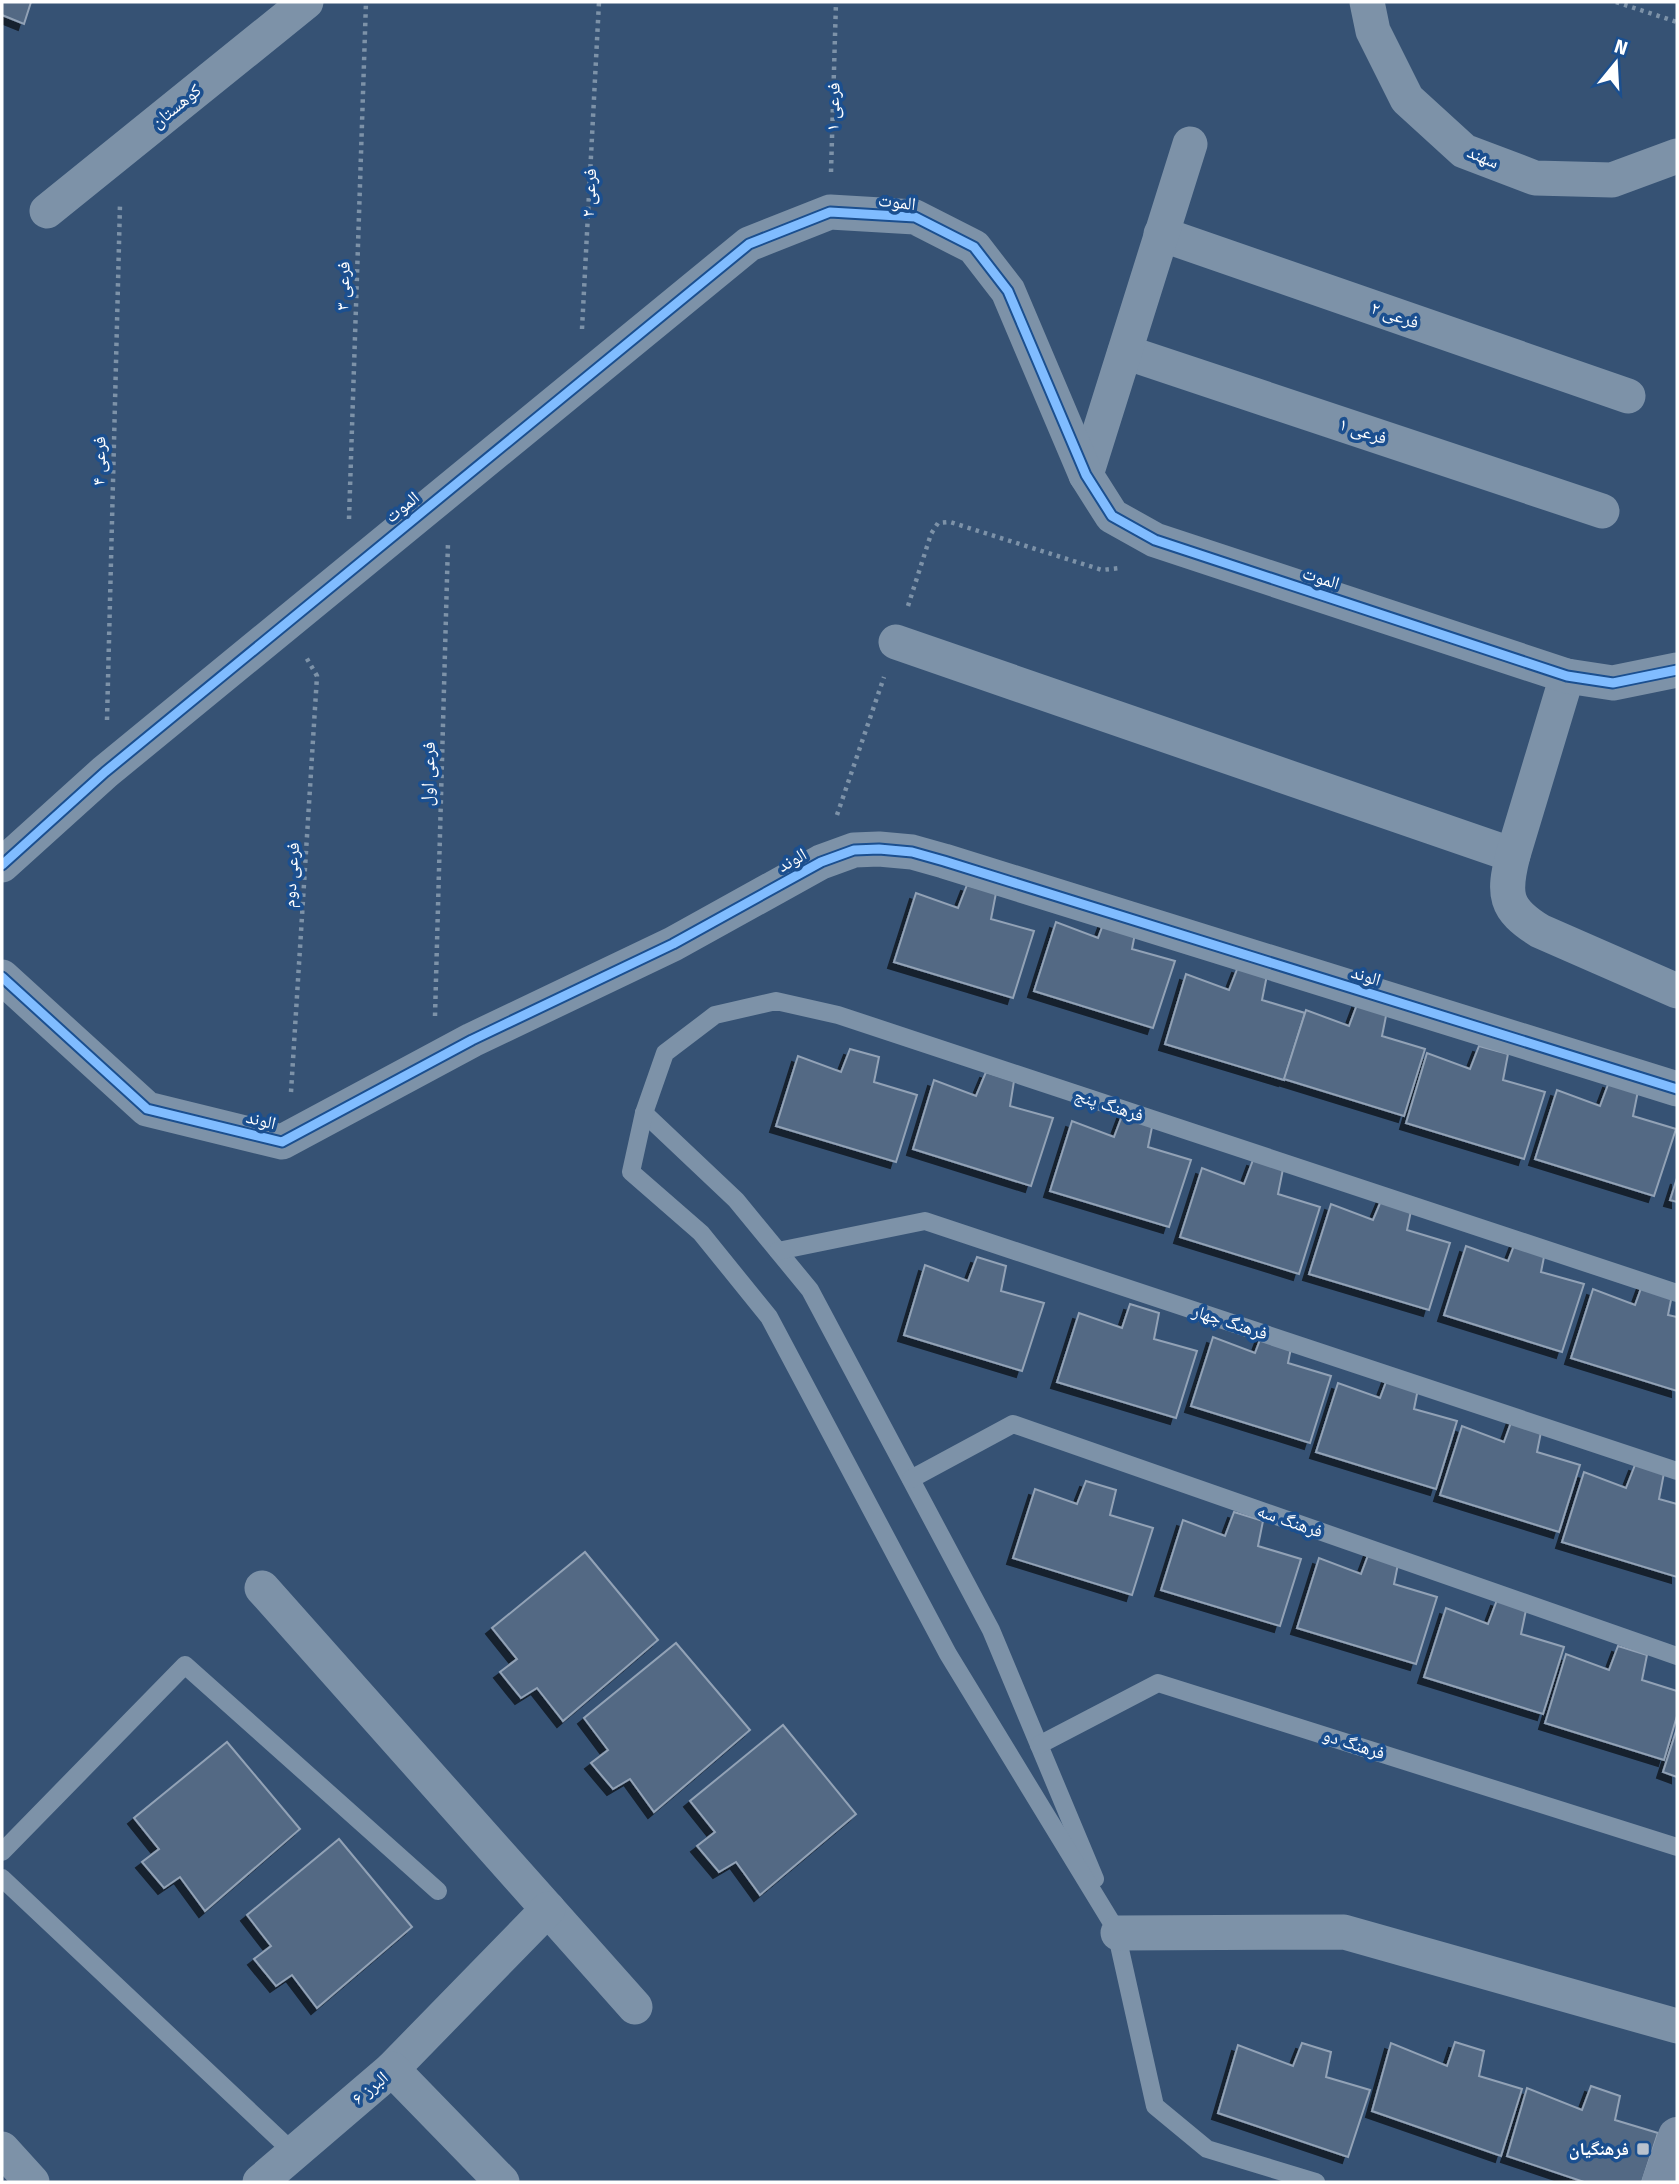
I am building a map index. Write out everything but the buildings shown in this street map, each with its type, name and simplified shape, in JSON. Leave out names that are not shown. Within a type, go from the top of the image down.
[{"type":"main road","points":[[1661,2182],[1677,2136]]},
{"type":"street","name":"کوهستان","points":[[47,211],[306,2]]},
{"type":"street","name":"سهند","points":[[1367,2],[1373,31],[1407,99],[1464,151],[1535,178],[1612,180],[1677,156]]},
{"type":"street","points":[[1087,475],[1190,144]]},
{"type":"street","name":"الموت","points":[[2,865],[105,772],[749,244],[830,212],[915,217],[974,247],[1008,291],[1087,475],[1112,516],[1154,540],[1567,676],[1613,683],[1677,670]]},
{"type":"street","name":"فرعی ۲","points":[[1161,234],[1628,396]]},
{"type":"street","name":"فرعی ۱","points":[[1125,352],[1602,511]]},
{"type":"street","points":[[896,642],[1513,855]]},
{"type":"street","points":[[1567,676],[1513,855],[1507,878],[1507,895],[1522,920],[1540,931],[1677,991]]},
{"type":"street","name":"الوند","points":[[2,977],[147,1109],[282,1142],[472,1040],[673,944],[821,862],[854,850],[879,849],[923,855],[1677,1089]]},
{"type":"street","points":[[262,1588],[635,2007]]},
{"type":"street","points":[[391,2069],[548,1909]]},
{"type":"street","points":[[1118,1933],[1344,1933],[1677,2026]]},
{"type":"street","name":"البرز ۶","points":[[260,2182],[391,2069],[502,2182]]},
{"type":"street","points":[[2,2149],[32,2182]]},
{"type":"lane","name":"فرهنگ پنج","points":[[1118,1933],[948,1654],[769,1317],[701,1233],[631,1171],[644,1113],[664,1053],[715,1015],[776,1002],[838,1015],[1677,1293]]},
{"type":"lane","points":[[644,1113],[736,1200],[810,1290],[991,1630],[1118,1933],[1155,2106],[1207,2149],[1316,2182]]},
{"type":"lane","name":"فرهنگ چهار","points":[[778,1251],[925,1221],[1677,1471]]},
{"type":"lane","name":"فرهنگ سه","points":[[911,1479],[1013,1424],[1677,1656]]},
{"type":"lane","points":[[2,1852],[185,1665],[438,1891]]},
{"type":"lane","name":"فرهنگ دو","points":[[1039,1745],[1158,1683],[1677,1847]]},
{"type":"lane","points":[[2,1878],[294,2153]]},
{"type":"path","points":[[1616,2],[1677,22]]},
{"type":"cycle path","points":[[2,865],[105,772],[749,244],[830,212],[915,217],[974,247],[1008,291],[1086,475],[1112,516],[1155,540],[1567,676],[1613,683],[1677,670]]},
{"type":"cycle path","points":[[2,977],[147,1109],[282,1142],[472,1040],[673,944],[821,862],[854,850],[879,849],[912,852],[944,861],[1677,1089]]},
{"type":"place","name":"فرهنگیان","points":[[1643,2149]]}]
